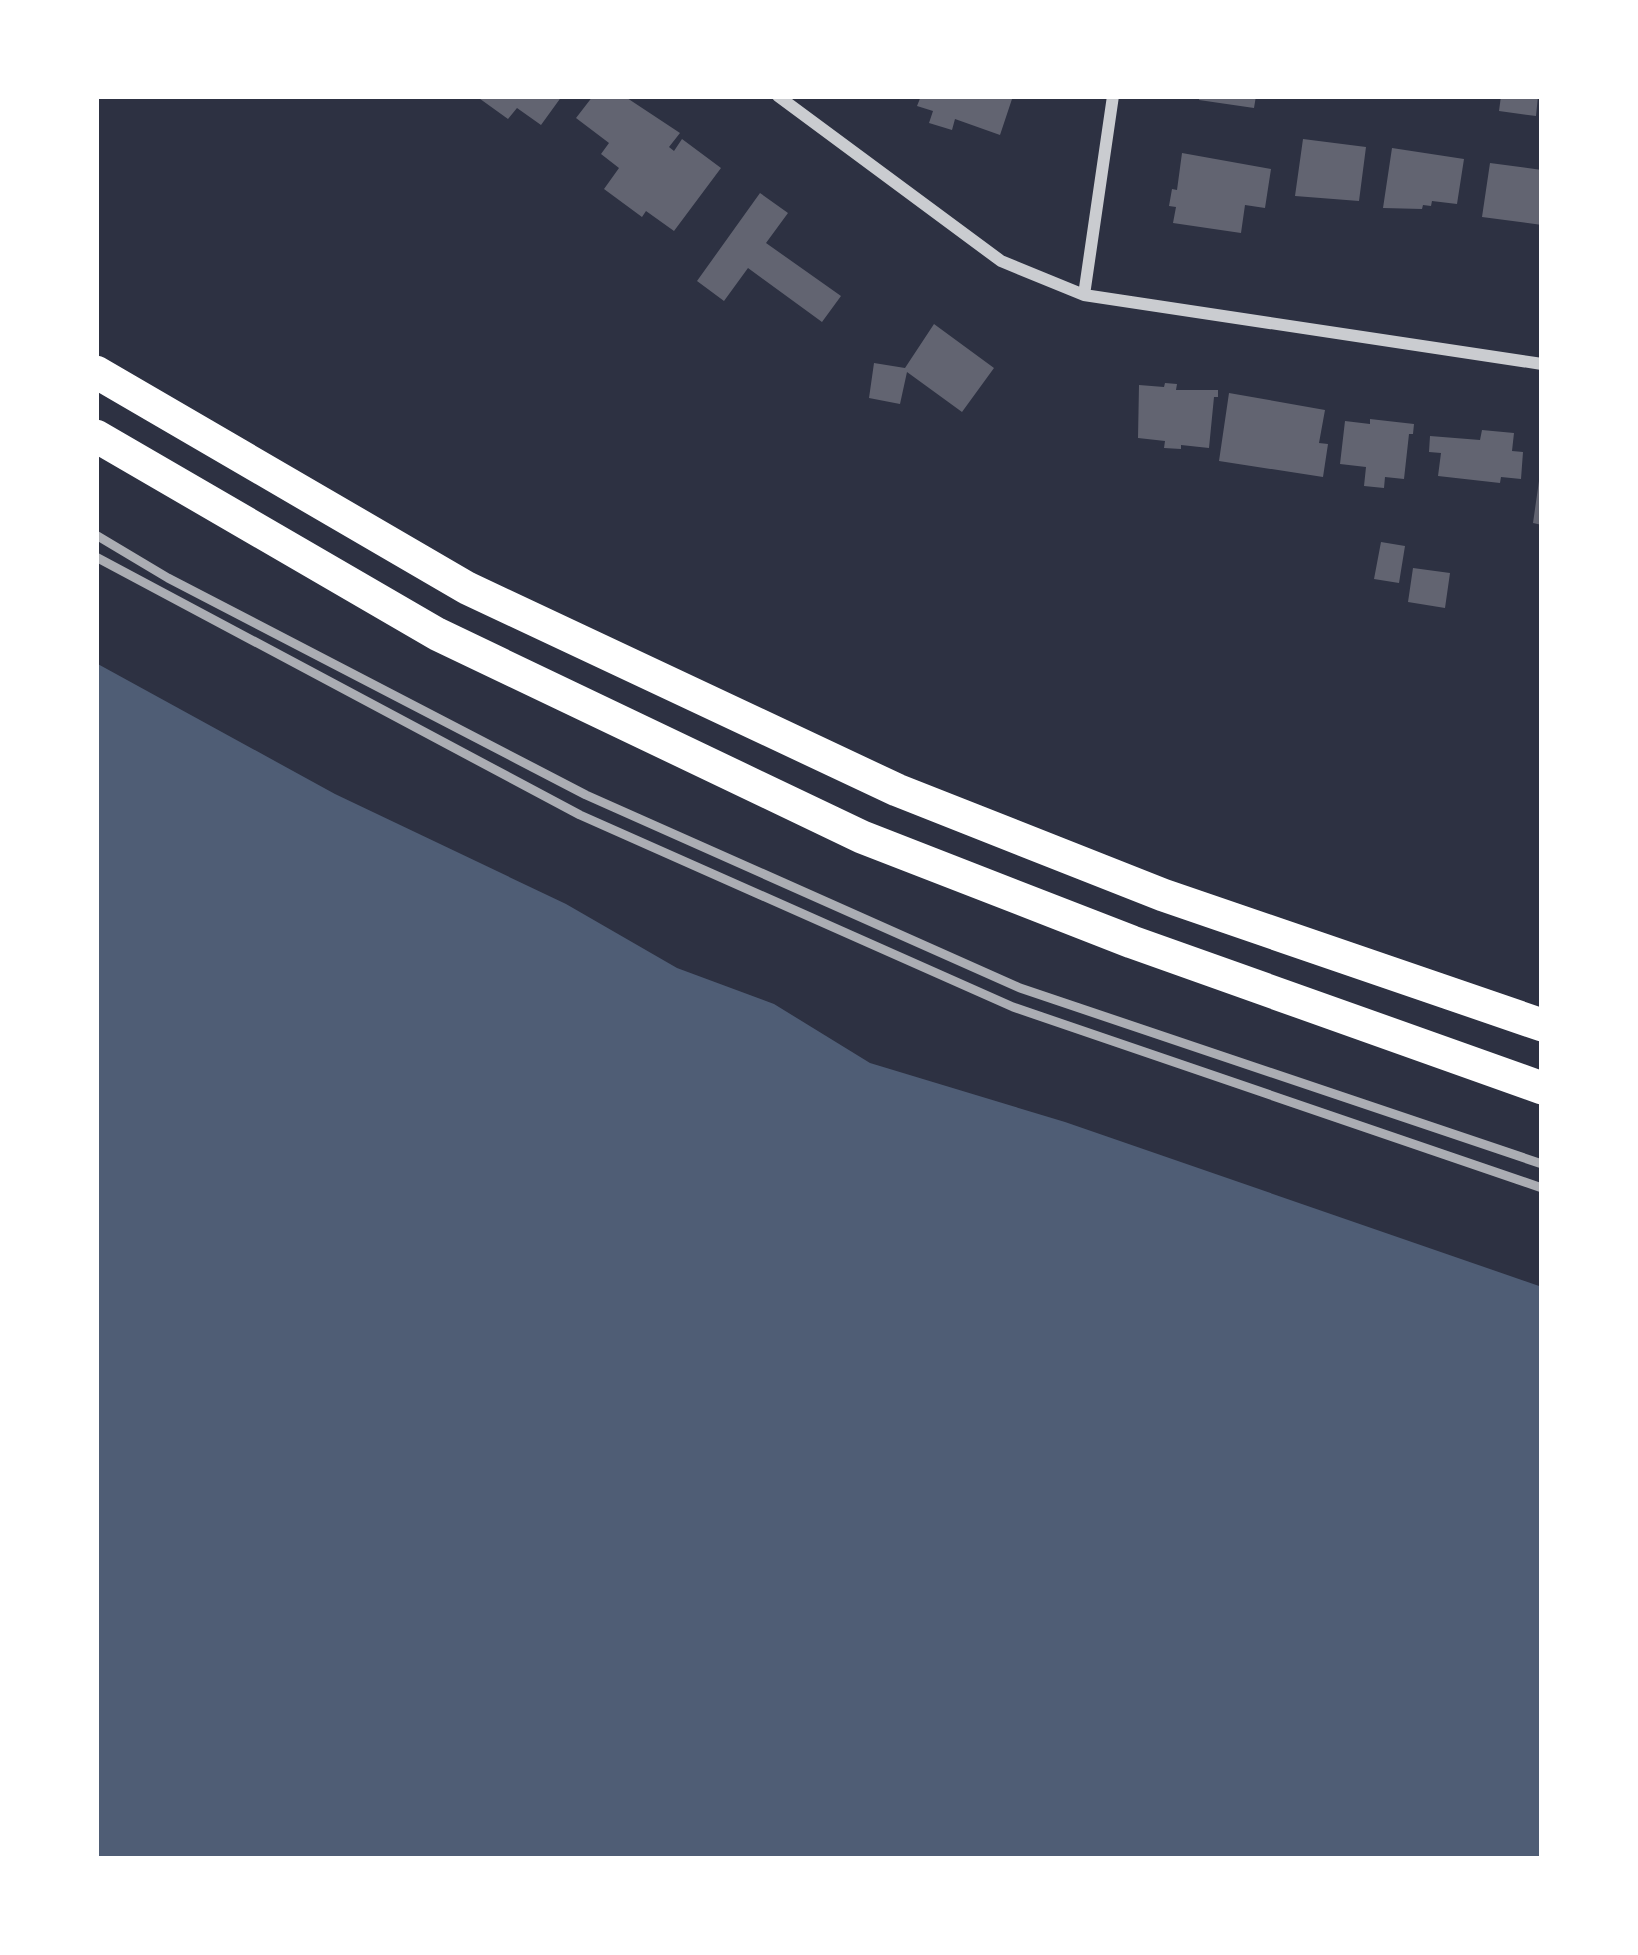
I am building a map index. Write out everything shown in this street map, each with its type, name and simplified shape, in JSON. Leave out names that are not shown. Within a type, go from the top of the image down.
[{"type":"highway","points":[[96,372],[467,588],[897,790],[1163,895],[1542,1025]]},
{"type":"highway","points":[[96,436],[437,634],[862,837],[1153,950],[1542,1088]]},
{"type":"street","points":[[778,96],[1001,261],[1084,295],[1542,364]]},
{"type":"street","points":[[1084,295],[1113,96]]},
{"type":"water","points":[[96,663],[335,794],[566,904],[677,968],[774,1004],[870,1063],[1065,1122],[1542,1287],[1542,1859],[96,1859]]},
{"type":"building","points":[[476,96],[562,96],[541,125],[517,108],[508,119]]},
{"type":"building","points":[[593,96],[624,96],[680,133],[669,147],[674,151],[682,139],[721,168],[674,231],[646,211],[642,217],[604,189],[619,168],[601,154],[609,143],[576,118]]},
{"type":"building","points":[[921,96],[1013,96],[1000,135],[955,119],[952,130],[929,123],[933,111],[917,106]]},
{"type":"building","points":[[1200,96],[1256,96],[1254,108],[1199,100]]},
{"type":"building","points":[[1501,96],[1538,96],[1536,116],[1499,111]]},
{"type":"building","points":[[1303,139],[1366,147],[1359,201],[1295,196]]},
{"type":"building","points":[[1392,148],[1464,159],[1457,204],[1432,201],[1422,209],[1383,208]]},
{"type":"building","points":[[1182,153],[1271,169],[1265,208],[1245,205],[1241,233],[1173,223],[1176,207],[1169,206],[1172,189],[1177,190]]},
{"type":"building","points":[[1490,163],[1542,170],[1542,225],[1482,217]]},
{"type":"building","points":[[760,193],[788,213],[766,243],[841,296],[822,322],[748,268],[724,301],[697,281]]},
{"type":"building","points":[[934,324],[994,368],[962,412],[907,372],[900,404],[869,398],[874,363],[905,368]]},
{"type":"building","points":[[1165,383],[1177,384],[1176,390],[1218,390],[1209,448],[1164,448],[1165,441],[1138,438],[1139,385],[1164,387]]},
{"type":"building","points":[[1229,393],[1325,410],[1319,443],[1328,444],[1323,477],[1219,461]]},
{"type":"building","points":[[1370,419],[1414,424],[1404,479],[1385,477],[1384,488],[1364,486],[1366,467],[1340,464],[1345,421],[1370,424]]},
{"type":"building","points":[[1482,430],[1514,433],[1512,451],[1523,452],[1521,479],[1501,477],[1500,483],[1438,476],[1441,453],[1429,452],[1430,436],[1480,440]]},
{"type":"building","points":[[1542,481],[1542,525],[1533,523]]},
{"type":"building","points":[[1381,542],[1405,546],[1399,583],[1374,579]]},
{"type":"building","points":[[1413,568],[1450,573],[1445,608],[1408,602]]},
{"type":"railway","points":[[96,535],[168,578],[586,795],[1020,988],[1542,1164]]},
{"type":"railway","points":[[96,557],[580,815],[1013,1007],[1542,1188]]}]
